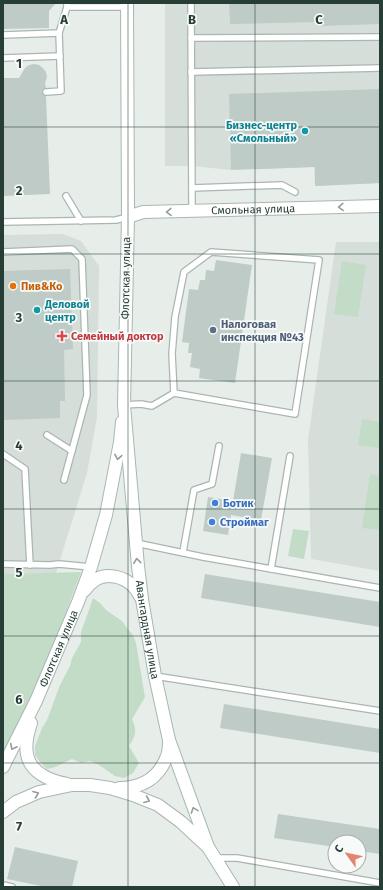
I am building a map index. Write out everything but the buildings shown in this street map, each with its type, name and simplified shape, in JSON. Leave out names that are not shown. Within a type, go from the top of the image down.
[{"type":"street","name":"Флотская улица","points":[[3,767],[36,701],[81,595],[106,515],[115,474],[124,405],[128,216],[126,5]]},
{"type":"street","name":"Смольная улица","points":[[128,216],[143,212],[380,206]]},
{"type":"street","name":"Авангардная улица","points":[[124,405],[142,599],[155,676],[169,740],[208,847],[233,887]]},
{"type":"street","name":"Флотская улица","points":[[81,595],[88,586],[97,579],[107,576],[125,580],[133,586],[142,599]]},
{"type":"street","name":"Флотская улица","points":[[36,701],[27,740],[27,755],[32,767],[41,775],[53,781],[72,785]]},
{"type":"street","points":[[110,788],[130,788],[142,784],[155,776],[168,755],[169,740]]},
{"type":"street","name":"Авангардная улица","points":[[3,812],[16,802],[39,792],[72,785],[90,785],[110,788],[133,794],[158,805],[181,822],[208,847]]},
{"type":"lane","points":[[191,3],[192,211]]},
{"type":"lane","points":[[46,92],[61,91],[58,33],[67,5],[126,5]]},
{"type":"lane","points":[[3,35],[58,33]]},
{"type":"lane","points":[[191,38],[380,37]]},
{"type":"lane","points":[[3,58],[60,56]]},
{"type":"lane","points":[[191,72],[380,68]]},
{"type":"lane","points":[[192,188],[282,185],[295,192]]},
{"type":"lane","points":[[66,196],[81,221]]},
{"type":"lane","points":[[3,222],[116,220],[128,216]]},
{"type":"lane","points":[[3,252],[72,249],[82,259],[87,395],[64,480]]},
{"type":"lane","points":[[124,405],[141,404],[152,406],[174,393],[295,414],[319,260],[211,252],[184,272],[175,318],[172,354],[174,393]]},
{"type":"lane","points":[[47,434],[72,451]]},
{"type":"lane","points":[[183,552],[194,490],[212,484],[219,446]]},
{"type":"lane","points":[[3,454],[25,469],[30,565]]},
{"type":"lane","points":[[271,569],[290,456]]},
{"type":"lane","points":[[136,543],[203,557],[380,588]]},
{"type":"lane","points":[[3,564],[50,566],[59,564],[91,567]]},
{"type":"lane","points":[[155,676],[380,711]]},
{"type":"lane","points":[[215,858],[237,858],[380,883]]},
{"type":"lane","points":[[3,885],[12,887]]},
{"type":"shaded area","points":[[165,3],[380,3],[380,183],[315,186],[314,167],[231,170],[192,166],[165,166]]},
{"type":"shaded area","points":[[63,234],[81,241],[99,266],[97,417],[87,473],[56,573],[3,574],[3,235]]},
{"type":"shaded area","points":[[336,242],[380,242],[380,571],[311,559],[308,440]]},
{"type":"green space","points":[[342,261],[366,265],[358,317],[334,314]]},
{"type":"green space","points":[[362,419],[380,422],[380,448],[358,445]]},
{"type":"green space","points":[[370,474],[380,476],[380,530],[362,528]]},
{"type":"green space","points":[[293,529],[309,531],[304,559],[288,556]]},
{"type":"green space","points":[[81,572],[44,671],[3,758],[3,574]]},
{"type":"green space","points":[[93,598],[106,610],[122,621],[133,635],[136,643],[145,697],[132,719],[135,727],[135,733],[129,746],[139,763],[133,773],[124,778],[115,776],[99,765],[90,761],[81,763],[72,759],[47,769],[35,755],[35,746],[42,728],[47,720],[72,658],[81,642],[81,632]]},
{"type":"place","name":"Бизнес-центр «Смольный»","points":[[305,131]]},
{"type":"place","name":"Пив&Ко","points":[[13,286]]},
{"type":"place","name":"Деловой центр","points":[[37,310]]},
{"type":"place","name":"Налоговая инспекция №43","points":[[213,330]]},
{"type":"place","name":"Семейный доктор","points":[[62,336]]},
{"type":"place","name":"Ботик","points":[[215,503]]},
{"type":"place","name":"Строймаг","points":[[212,522]]}]
